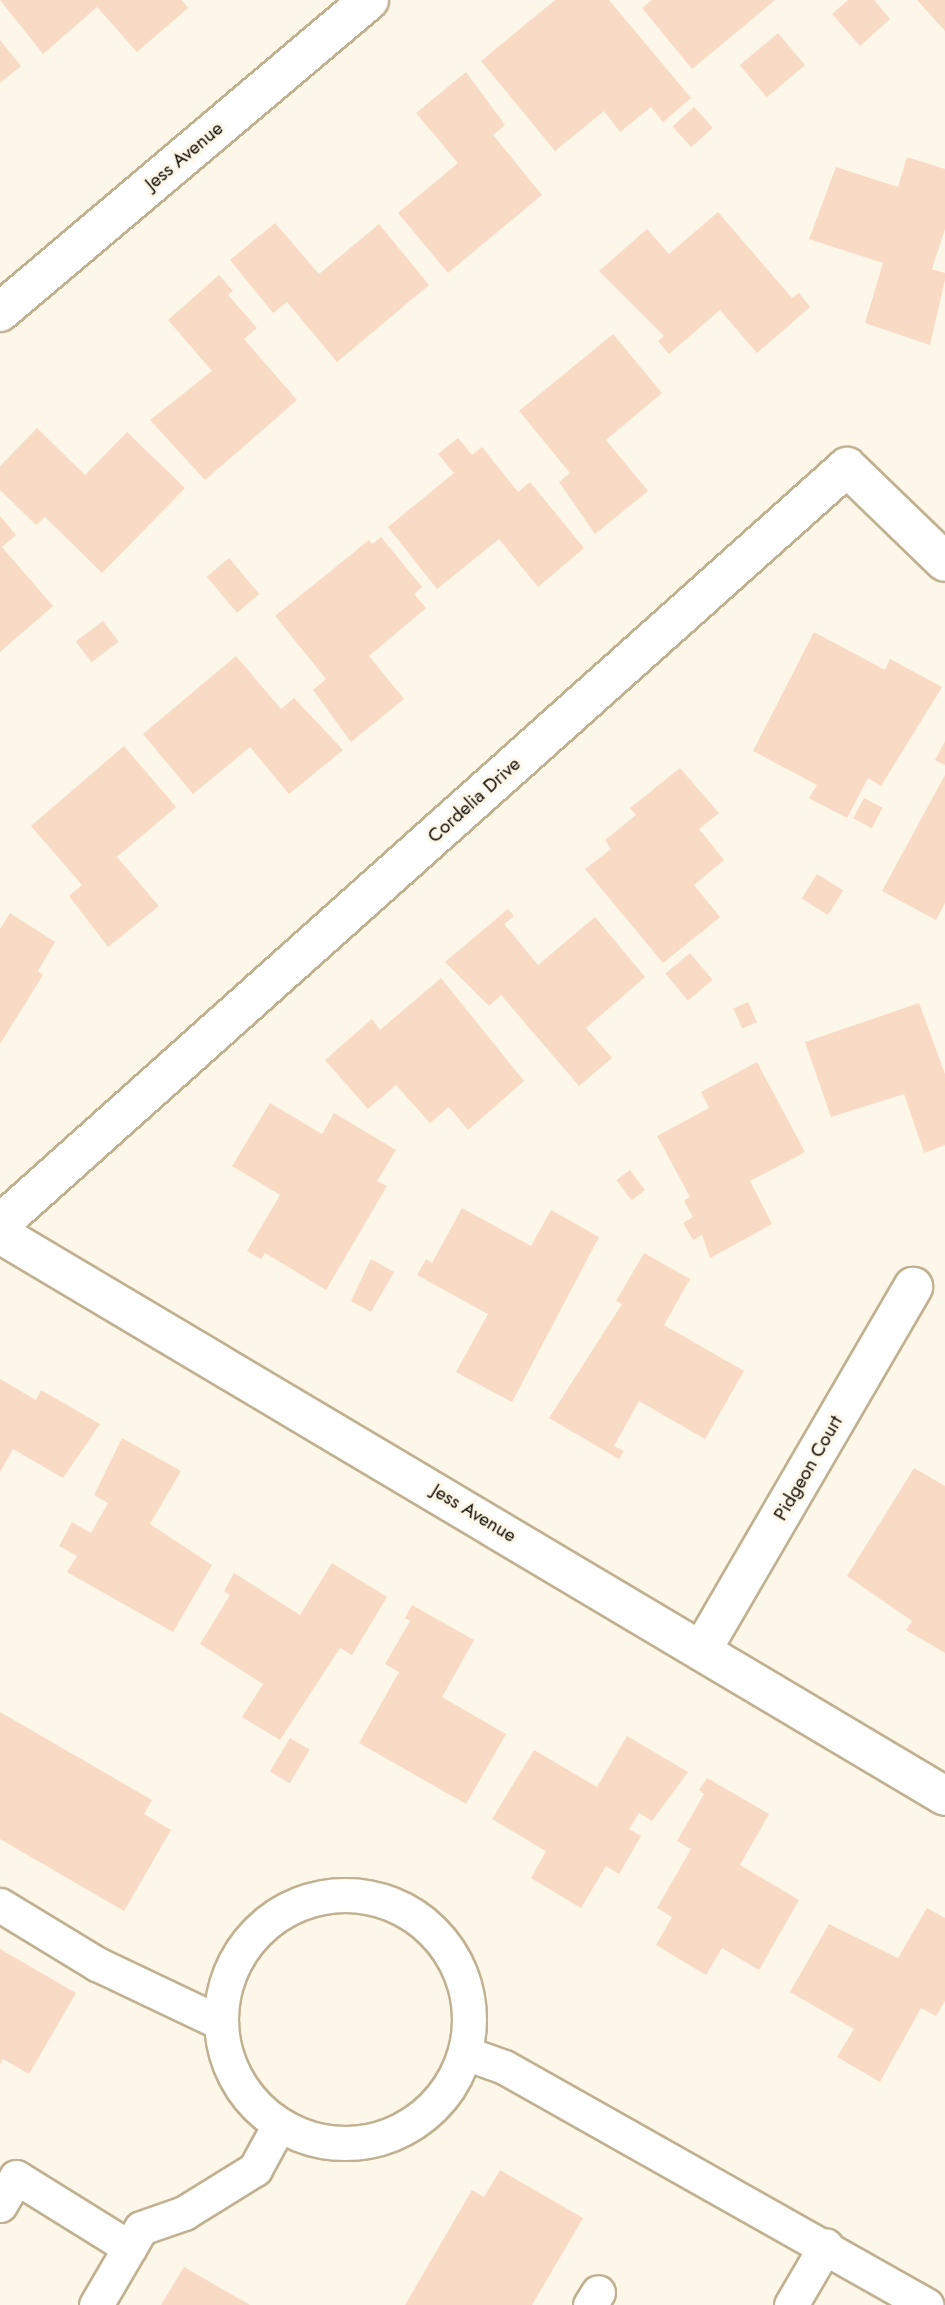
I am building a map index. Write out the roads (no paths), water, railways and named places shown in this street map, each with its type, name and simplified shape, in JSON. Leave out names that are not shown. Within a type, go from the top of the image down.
[{"type":"street","name":"Jess Avenue","points":[[0,312],[369,0]]},
{"type":"street","name":"Cordelia Drive","points":[[0,1224],[847,467],[945,562]]},
{"type":"street","name":"Jess Avenue","points":[[0,1234],[703,1648],[945,1796]]},
{"type":"street","name":"Pidgeon Court","points":[[703,1648],[913,1287]]},
{"type":"lane","points":[[330,1897],[374,1899],[406,1911],[432,1931],[453,1957],[465,1988],[469,2021],[465,2053],[432,2109],[405,2128],[374,2140],[341,2144],[309,2138],[279,2125],[236,2081],[224,2053],[221,2023],[233,1964],[252,1936],[278,1914],[330,1897]]},
{"type":"lane","points":[[0,1905],[97,1964],[221,2023]]},
{"type":"lane","points":[[465,2053],[504,2067],[826,2245],[927,2305]]},
{"type":"lane","points":[[96,2305],[141,2228],[184,2213],[255,2169],[279,2125]]},
{"type":"lane","points":[[0,2205],[16,2177],[130,2248]]},
{"type":"lane","points":[[791,2305],[826,2245]]}]
